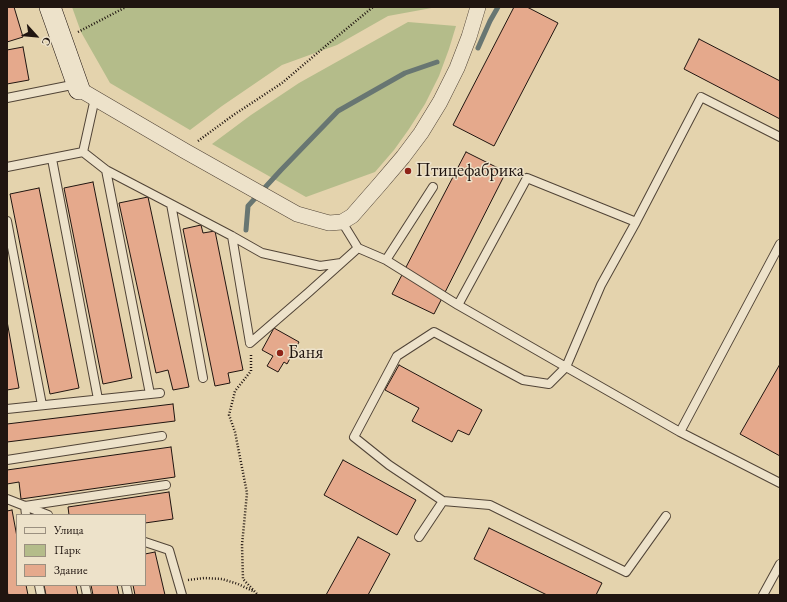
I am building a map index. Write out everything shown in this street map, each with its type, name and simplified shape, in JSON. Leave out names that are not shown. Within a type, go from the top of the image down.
[{"type":"street","points":[[50,7],[62,40],[84,90],[185,151],[297,214],[329,223],[342,222],[352,216],[403,157],[421,133],[440,102],[457,68],[469,37],[478,7]]},
{"type":"lane","points":[[7,98],[84,90],[83,152]]},
{"type":"lane","points":[[666,516],[626,572],[490,505],[443,501],[389,465],[354,437],[397,356],[434,332],[523,380],[549,384],[566,367],[601,286],[701,97],[780,136]]},
{"type":"lane","points":[[7,167],[83,152]]},
{"type":"lane","points":[[83,152],[106,170],[262,253],[320,266],[341,263]]},
{"type":"lane","points":[[52,159],[98,399]]},
{"type":"lane","points":[[106,170],[150,394]]},
{"type":"lane","points":[[458,305],[526,178],[636,222]]},
{"type":"lane","points":[[386,260],[433,187]]},
{"type":"lane","points":[[171,204],[202,378]]},
{"type":"lane","points":[[7,222],[42,405]]},
{"type":"lane","points":[[342,222],[358,248],[386,260],[458,305],[680,432],[780,483]]},
{"type":"lane","points":[[232,236],[250,343]]},
{"type":"lane","points":[[680,432],[780,244]]},
{"type":"lane","points":[[250,343],[358,248]]},
{"type":"lane","points":[[7,409],[160,393]]},
{"type":"lane","points":[[7,460],[162,436]]},
{"type":"lane","points":[[25,506],[166,485]]},
{"type":"lane","points":[[7,499],[45,514]]},
{"type":"lane","points":[[419,537],[443,501]]},
{"type":"lane","points":[[25,506],[26,514]]},
{"type":"lane","points":[[146,542],[169,550],[182,595]]},
{"type":"lane","points":[[764,595],[780,564]]},
{"type":"path","points":[[62,40],[126,7]]},
{"type":"path","points":[[185,151],[232,116],[282,82],[373,7]]},
{"type":"path","points":[[250,343],[251,371],[235,391],[229,415],[235,432],[247,493],[242,545],[243,579],[256,594]]},
{"type":"path","points":[[178,581],[204,578],[222,579],[238,584],[256,594]]},
{"type":"green space","points":[[72,7],[437,7],[388,16],[337,45],[282,65],[190,130],[110,83],[81,32]]},
{"type":"green space","points":[[408,22],[456,26],[439,76],[425,104],[394,150],[375,172],[306,197],[212,144],[251,115],[299,83]]},
{"type":"building","points":[[7,7],[14,7],[23,37],[7,42]]},
{"type":"building","points":[[514,7],[527,7],[558,23],[494,146],[453,125]]},
{"type":"building","points":[[699,39],[780,81],[780,119],[684,69]]},
{"type":"building","points":[[23,47],[29,80],[7,84],[7,50]]},
{"type":"building","points":[[466,152],[506,172],[434,314],[392,294]]},
{"type":"building","points":[[93,182],[132,378],[103,384],[64,188]]},
{"type":"building","points":[[39,188],[79,388],[50,394],[10,194]]},
{"type":"building","points":[[148,197],[189,387],[173,390],[168,370],[156,373],[119,203]]},
{"type":"building","points":[[201,225],[203,233],[215,231],[243,370],[228,373],[230,383],[215,386],[183,229]]},
{"type":"building","points":[[7,321],[19,388],[7,390]]},
{"type":"building","name":"Баня","points":[[274,328],[299,342],[287,364],[284,362],[278,372],[267,366],[273,356],[262,350]]},
{"type":"building","points":[[780,364],[780,456],[740,434]]},
{"type":"building","points":[[399,365],[482,410],[469,435],[458,430],[452,442],[412,421],[419,408],[385,390]]},
{"type":"building","points":[[173,404],[175,421],[7,442],[7,424]]},
{"type":"building","points":[[171,447],[175,477],[21,499],[19,482],[7,484],[7,470]]},
{"type":"building","points":[[343,460],[416,500],[397,535],[324,495]]},
{"type":"building","points":[[169,492],[173,519],[146,523],[146,514],[69,514],[68,507]]},
{"type":"building","points":[[12,510],[16,532],[16,586],[26,586],[28,595],[8,595],[7,511]]},
{"type":"building","points":[[489,528],[602,583],[596,595],[547,595],[474,559]]},
{"type":"building","points":[[358,537],[390,554],[368,595],[326,595]]},
{"type":"building","points":[[155,552],[165,595],[135,595],[133,586],[146,586],[146,554]]},
{"type":"building","points":[[44,586],[76,586],[78,595],[46,595]]},
{"type":"building","points":[[91,586],[117,586],[119,595],[93,595]]},
{"type":"waterway","points":[[478,48],[498,7]]},
{"type":"waterway","points":[[246,230],[248,206],[338,111],[405,73],[437,62]]},
{"type":"place","name":"Птицефабрика","points":[[408,171]]},
{"type":"place","name":"Баня","points":[[280,353]]}]
